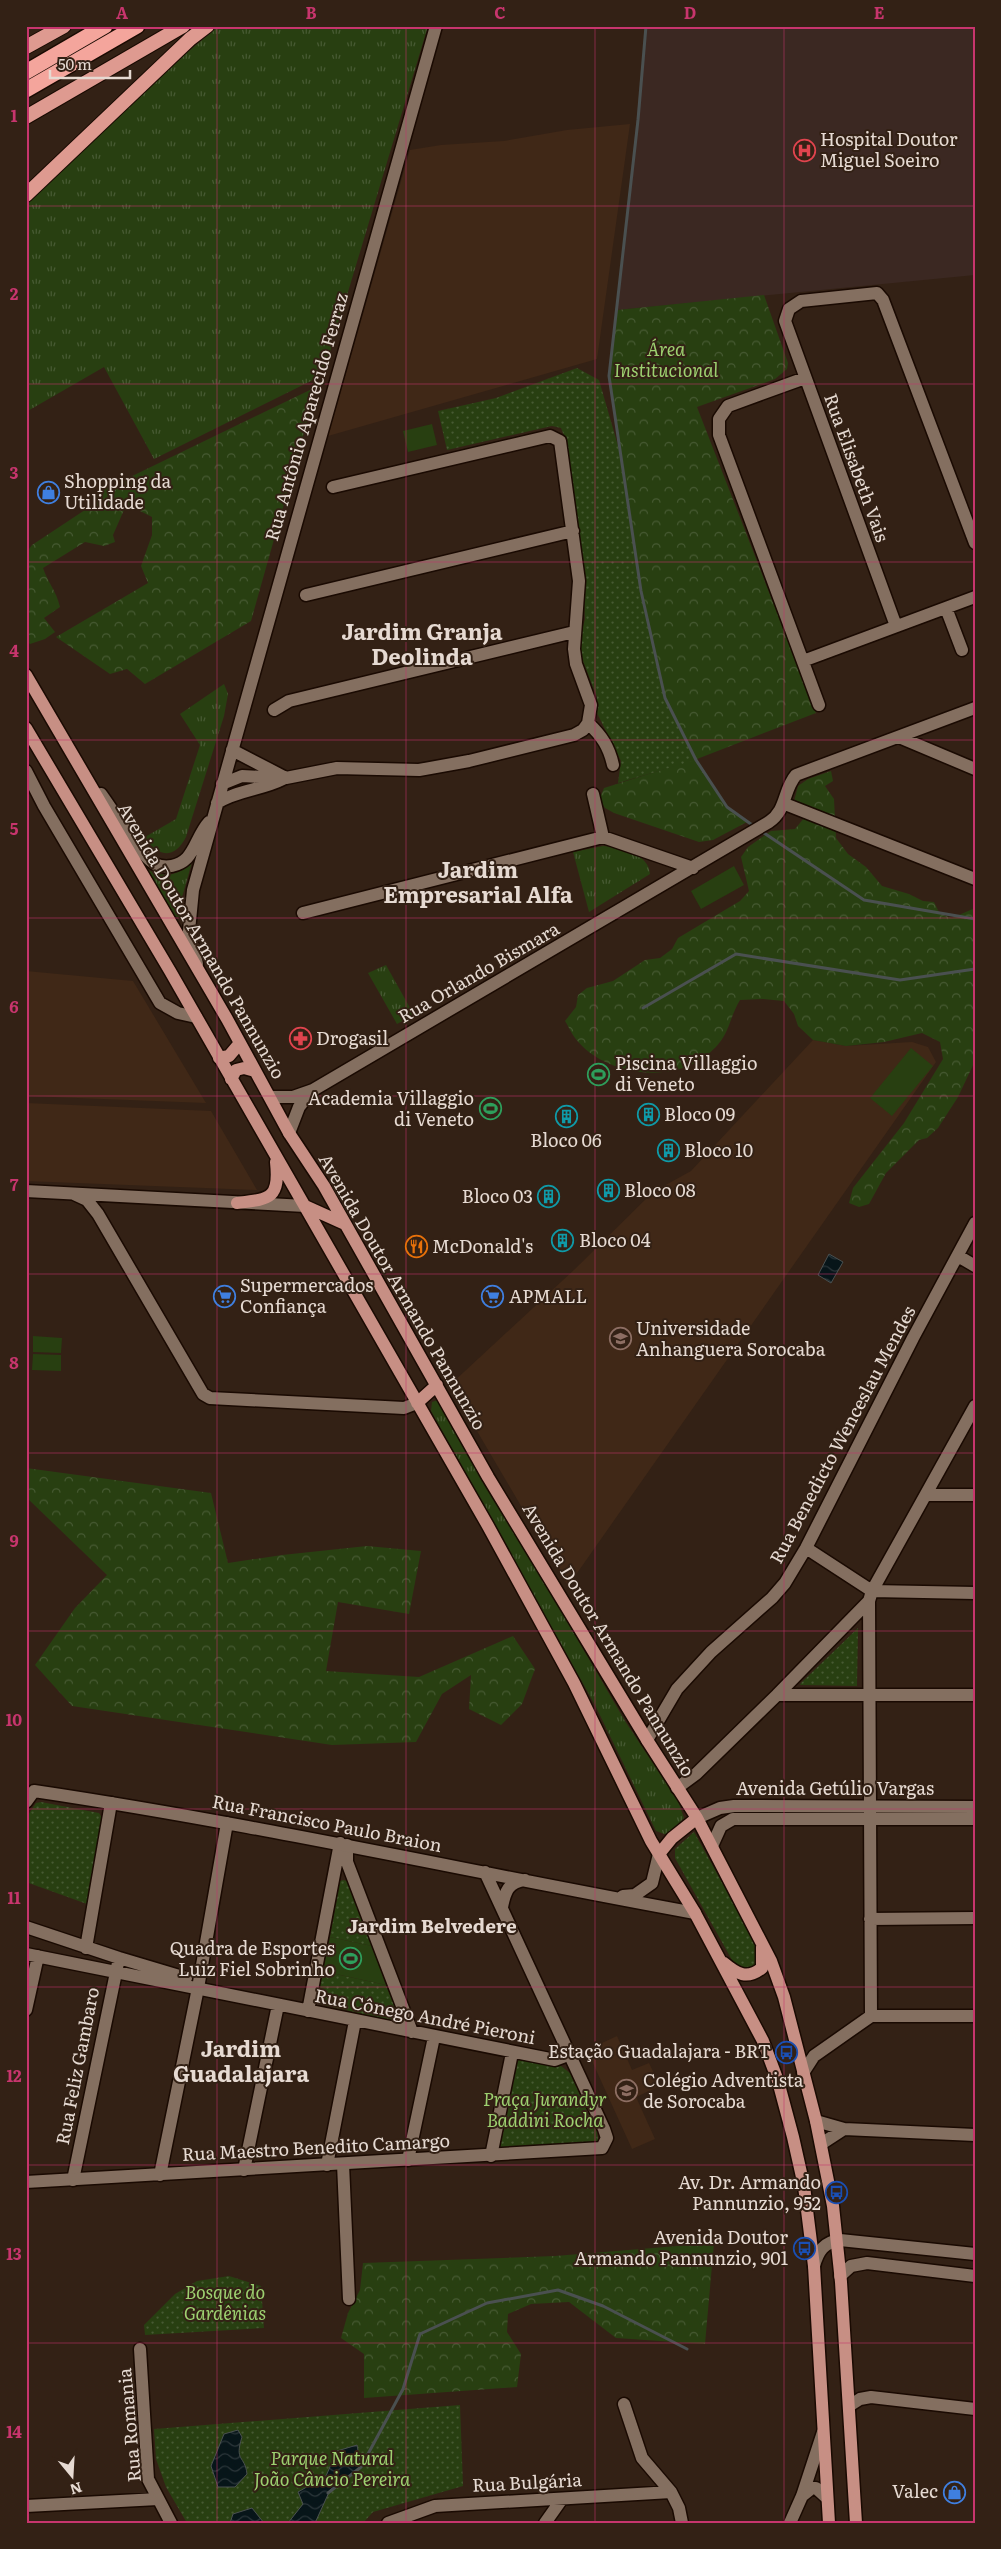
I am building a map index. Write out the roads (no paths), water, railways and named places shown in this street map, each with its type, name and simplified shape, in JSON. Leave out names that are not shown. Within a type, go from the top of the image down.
[{"type":"highway","points":[[26,47],[64,26]]},
{"type":"highway","points":[[26,72],[105,26]]},
{"type":"highway","points":[[26,90],[137,26]]},
{"type":"highway","points":[[26,117],[183,26]]},
{"type":"highway","points":[[26,195],[190,39],[207,26]]},
{"type":"main road","name":"Avenida Doutor Armando Pannunzio","points":[[28,680],[76,759],[271,1097],[289,1133],[324,1186],[488,1477],[647,1740],[697,1818],[762,1941],[784,1997],[816,2121],[833,2206],[840,2276],[856,2523]]},
{"type":"main road","points":[[26,728],[196,1017],[417,1402],[574,1683],[659,1854],[721,1959],[763,2042],[778,2081],[794,2137],[804,2186],[814,2266],[829,2523]]},
{"type":"main road","points":[[219,1058],[229,1056],[240,1044]]},
{"type":"main road","points":[[230,1079],[236,1070],[244,1068],[255,1071]]},
{"type":"main road","points":[[237,1203],[265,1198],[274,1191],[278,1181],[276,1157]]},
{"type":"main road","points":[[305,1206],[344,1224]]},
{"type":"main road","points":[[417,1402],[437,1386]]},
{"type":"main road","points":[[659,1854],[672,1838],[697,1818]]},
{"type":"main road","points":[[721,1959],[734,1972],[745,1976],[754,1974],[762,1968],[762,1941]]},
{"type":"street","name":"Rua Antônio Aparecido Ferraz","points":[[200,974],[191,941],[190,912],[193,890],[436,26]]},
{"type":"street","name":"Rua Elisabeth Vais","points":[[896,626],[784,321],[788,309],[800,301],[877,293],[883,300],[975,543]]},
{"type":"street","points":[[805,378],[728,406],[719,419],[719,435],[819,706]]},
{"type":"street","points":[[222,784],[242,776],[286,778],[336,768],[419,770],[469,761],[574,735],[583,730],[588,723],[591,705],[576,664],[574,632],[579,582],[560,441],[550,436],[333,487]]},
{"type":"street","points":[[306,595],[573,531]]},
{"type":"street","points":[[802,661],[975,597]]},
{"type":"street","points":[[946,608],[962,650]]},
{"type":"street","points":[[274,710],[288,700],[574,632]]},
{"type":"street","points":[[899,736],[975,708]]},
{"type":"street","points":[[588,723],[599,733],[609,748],[613,765]]},
{"type":"street","points":[[899,736],[975,769]]},
{"type":"street","name":"Rua Orlando Bismara","points":[[271,1097],[293,1098],[313,1090],[776,818],[785,804],[791,781],[796,775],[899,736]]},
{"type":"street","points":[[231,754],[286,778]]},
{"type":"street","name":"Rua Antônio Aparecido Ferraz","points":[[76,759],[141,850],[156,864],[174,866],[186,859],[200,832],[212,818]]},
{"type":"street","points":[[26,771],[44,806],[160,1002],[178,1013],[196,1017]]},
{"type":"street","points":[[216,803],[227,796],[268,787],[286,778]]},
{"type":"street","points":[[593,794],[603,837]]},
{"type":"street","points":[[785,804],[975,879]]},
{"type":"street","points":[[303,913],[603,837],[693,868]]},
{"type":"street","points":[[665,858],[668,862],[669,882]]},
{"type":"street","name":"Rua Orlando Bismara","points":[[289,1133],[292,1121],[299,1107],[313,1090]]},
{"type":"street","points":[[26,1191],[305,1206]]},
{"type":"street","points":[[74,1194],[87,1200],[104,1222],[203,1394],[210,1398],[404,1408],[417,1402]]},
{"type":"street","points":[[104,1222],[106,1204],[114,1199],[124,1197]]},
{"type":"street","name":"Rua Benedicto Wenceslau Mendes","points":[[647,1740],[677,1689],[711,1652],[772,1598],[785,1583],[806,1548],[908,1346],[975,1223]]},
{"type":"street","points":[[958,1256],[975,1266]]},
{"type":"street","points":[[677,1788],[696,1774],[777,1695],[870,1596],[975,1406]]},
{"type":"street","points":[[926,1495],[975,1495]]},
{"type":"street","points":[[806,1548],[870,1596],[975,1593]]},
{"type":"street","points":[[870,1596],[868,1695],[871,2016]]},
{"type":"street","points":[[777,1695],[975,1695]]},
{"type":"street","name":"Rua Francisco Paulo Braion","points":[[26,1802],[34,1791],[111,1803],[343,1844],[695,1913]]},
{"type":"street","points":[[86,1948],[111,1803]]},
{"type":"street","name":"Avenida Getúlio Vargas","points":[[697,1818],[720,1808],[734,1806],[975,1819]]},
{"type":"street","name":"Avenida Getúlio Vargas","points":[[712,1846],[721,1826],[734,1819],[975,1807]]},
{"type":"street","points":[[160,2175],[198,1985],[227,1823]]},
{"type":"street","points":[[308,2011],[343,1844]]},
{"type":"street","points":[[343,1844],[347,1862],[412,2032]]},
{"type":"street","name":"Rua Francisco Paulo Braion","points":[[612,1896],[635,1895],[648,1887],[655,1877],[659,1854]]},
{"type":"street","points":[[485,1872],[566,2049]]},
{"type":"street","points":[[502,1907],[504,1894],[512,1883],[528,1880]]},
{"type":"street","points":[[870,1919],[975,1918]]},
{"type":"street","name":"Rua Cônego André Pieroni","points":[[26,1927],[86,1948],[117,1964]]},
{"type":"street","points":[[26,2010],[32,1955]]},
{"type":"street","name":"Rua Cônego André Pieroni","points":[[32,1955],[117,1964],[198,1985],[212,1992],[512,2053],[555,2060],[563,2057],[566,2049]]},
{"type":"street","name":"Rua Feliz Gambaro","points":[[73,2180],[117,1964]]},
{"type":"street","points":[[244,2170],[278,2005]]},
{"type":"street","points":[[804,2074],[814,2056],[871,2016],[975,2016]]},
{"type":"street","points":[[327,2165],[355,2021]]},
{"type":"street","points":[[408,2160],[434,2037]]},
{"type":"street","name":"Rua Maestro Benedito Camargo","points":[[26,2182],[590,2151],[602,2148],[607,2138],[566,2049]]},
{"type":"street","points":[[491,2156],[512,2053]]},
{"type":"street","points":[[816,2121],[844,2129],[975,2135]]},
{"type":"street","points":[[821,2144],[844,2129]]},
{"type":"street","points":[[344,2164],[349,2299]]},
{"type":"street","points":[[814,2266],[817,2256],[824,2246],[837,2240],[975,2254]]},
{"type":"street","points":[[840,2276],[851,2266],[867,2263],[975,2276]]},
{"type":"street","name":"Rua Romania","points":[[140,2349],[148,2479],[171,2523]]},
{"type":"street","points":[[849,2406],[871,2397],[975,2409]]},
{"type":"street","points":[[624,2404],[642,2458],[671,2492],[679,2508],[682,2523]]},
{"type":"street","points":[[790,2523],[802,2496],[823,2432]]},
{"type":"street","points":[[802,2496],[808,2490],[816,2488],[827,2498]]},
{"type":"street","name":"Rua Bulgária","points":[[388,2523],[435,2506],[671,2492]]},
{"type":"street","points":[[26,2506],[158,2499]]},
{"type":"street","points":[[545,2523],[562,2499]]},
{"type":"water","points":[[829,1254],[843,1262],[831,1283],[818,1275]]},
{"type":"water","points":[[238,2430],[242,2437],[239,2451],[247,2474],[235,2487],[218,2487],[211,2466],[224,2434]]},
{"type":"water","points":[[357,2445],[361,2467],[330,2490],[315,2523],[288,2523],[303,2504],[298,2492],[326,2476],[337,2451]]},
{"type":"water","points":[[252,2508],[264,2523],[230,2523],[233,2514]]},
{"type":"waterway","points":[[646,26],[638,120],[609,376],[641,591],[665,698],[696,760],[727,807],[755,827]]},
{"type":"waterway","points":[[761,831],[864,900],[975,919]]},
{"type":"waterway","points":[[643,1008],[736,954],[900,980],[975,969]]},
{"type":"waterway","points":[[328,2493],[361,2467],[403,2389],[420,2334],[487,2303],[558,2290],[603,2306],[687,2349]]},
{"type":"place","name":"Hospital Doutor Miguel Soeiro","points":[[804,150]]},
{"type":"place","name":"Shopping da Utilidade","points":[[48,492]]},
{"type":"place","name":"Drogasil","points":[[300,1039]]},
{"type":"place","name":"Piscina Villaggio di Veneto","points":[[599,1074]]},
{"type":"place","name":"Academia Villaggio di Veneto","points":[[490,1109]]},
{"type":"place","name":"Bloco 09","points":[[648,1115]]},
{"type":"place","name":"Bloco 06","points":[[566,1116]]},
{"type":"place","name":"Bloco 10","points":[[668,1151]]},
{"type":"place","name":"Bloco 08","points":[[608,1191]]},
{"type":"place","name":"Bloco 03","points":[[549,1197]]},
{"type":"place","name":"Bloco 04","points":[[563,1241]]},
{"type":"place","name":"McDonald's","points":[[416,1247]]},
{"type":"place","name":"Supermercados Confiança","points":[[224,1296]]},
{"type":"place","name":"APMALL","points":[[493,1297]]},
{"type":"place","name":"Universidade Anhanguera Sorocaba","points":[[620,1339]]},
{"type":"place","name":"Quadra de Esportes Luiz Fiel Sobrinho","points":[[351,1959]]},
{"type":"place","name":"Estação Guadalajara - BRT","points":[[787,2052]]},
{"type":"place","name":"Colégio Adventista de Sorocaba","points":[[627,2091]]},
{"type":"place","name":"Av. Dr. Armando Pannunzio, 952","points":[[837,2193]]},
{"type":"place","name":"Avenida Doutor Armando Pannunzio, 901","points":[[804,2248]]},
{"type":"place","name":"Valec","points":[[954,2492]]},
{"type":"district","name":"Jardim Granja Deolinda","points":[[422,644]]},
{"type":"district","name":"Jardim Empresarial Alfa","points":[[478,882]]},
{"type":"district","name":"Jardim Belvedere","points":[[432,1926]]},
{"type":"district","name":"Jardim Guadalajara","points":[[241,2062]]},
{"type":"park label","name":"Área Institucional","points":[[666,360]]},
{"type":"park label","name":"Praça Jurandyr Baddini Rocha","points":[[545,2110]]},
{"type":"park label","name":"Bosque do Gardênias","points":[[225,2303]]},
{"type":"park label","name":"Parque Natural João Câncio Pereira","points":[[332,2469]]}]
